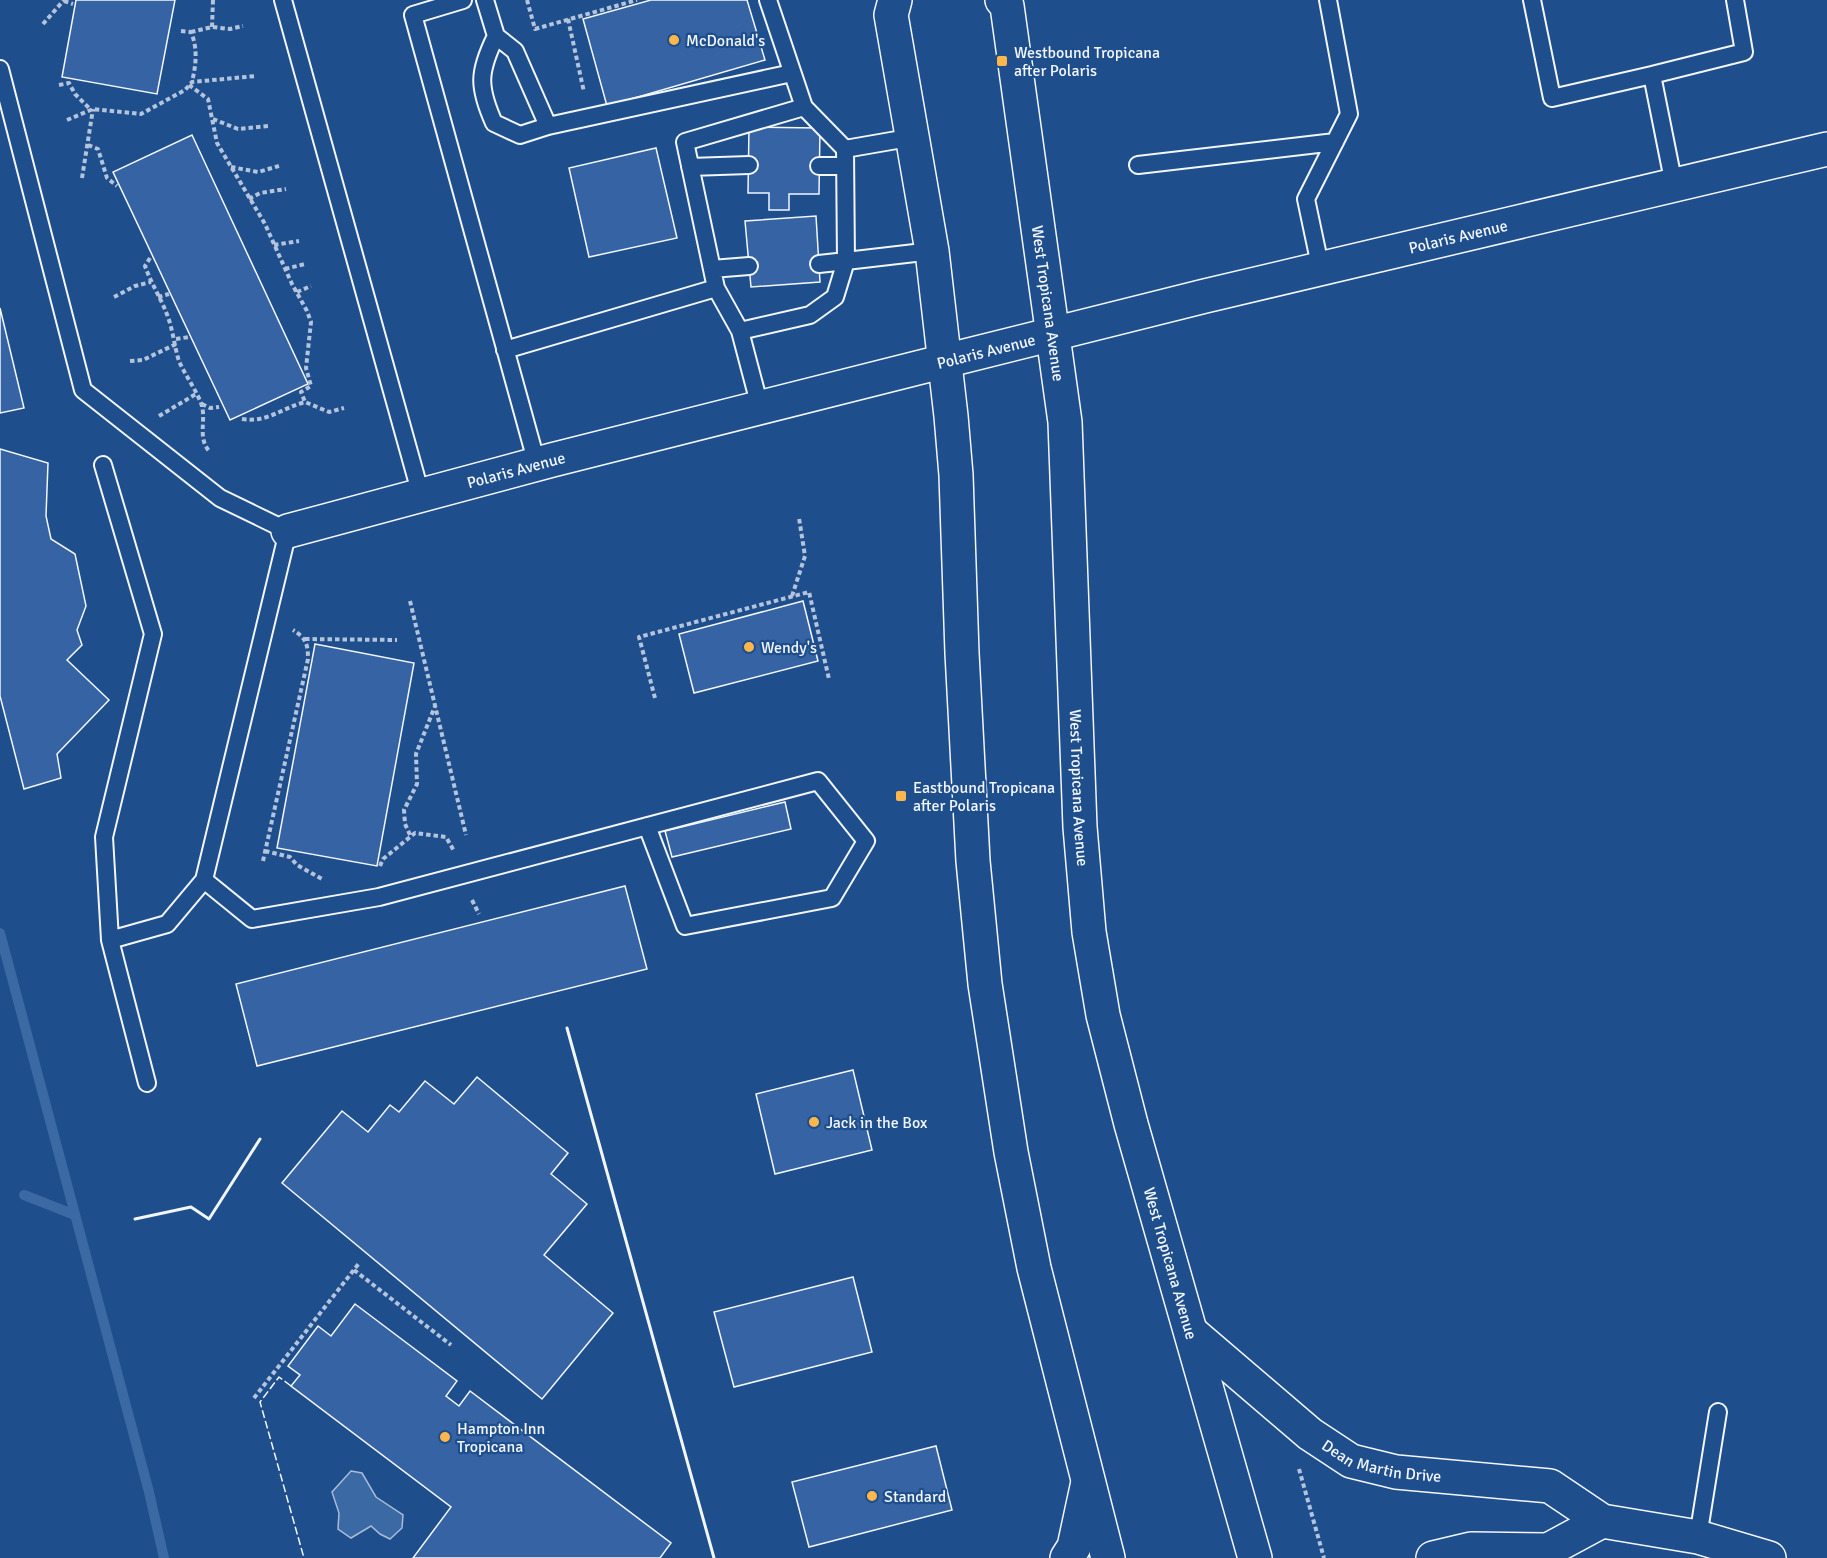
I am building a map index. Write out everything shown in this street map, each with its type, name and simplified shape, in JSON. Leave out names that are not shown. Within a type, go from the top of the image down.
[{"type":"main road","points":[[895,0],[891,15],[932,251],[956,475],[972,838],[985,984],[1011,1152],[1034,1268],[1108,1558]]},
{"type":"main road","name":"West Tropicana Avenue","points":[[1002,0],[1007,6],[1065,422],[1080,827],[1089,932],[1103,1015],[1131,1124],[1255,1558]]},
{"type":"main road","name":"Polaris Avenue","points":[[288,531],[537,464],[1054,333],[1827,149]]},
{"type":"main road","name":"Dean Martin Drive","points":[[1192,1333],[1310,1434],[1351,1461],[1396,1472],[1550,1486],[1602,1521],[1698,1537],[1769,1558]]},
{"type":"main road","points":[[1067,1558],[1074,1547],[1089,1482]]},
{"type":"main road","points":[[1433,1558],[1471,1549],[1548,1550],[1602,1521]]},
{"type":"lane","points":[[283,0],[421,495]]},
{"type":"lane","points":[[463,0],[413,15],[537,464]]},
{"type":"lane","points":[[485,0],[496,36],[515,51],[548,126]]},
{"type":"lane","points":[[740,331],[810,315],[835,297],[846,261],[845,157],[804,108],[768,0]]},
{"type":"lane","points":[[1321,270],[1306,199],[1349,114],[1328,0]]},
{"type":"lane","points":[[1532,0],[1552,98],[1744,52],[1735,0]]},
{"type":"lane","points":[[496,36],[485,58],[482,95],[494,123],[520,135],[548,126],[598,117],[792,73]]},
{"type":"lane","points":[[0,69],[83,390],[220,498],[288,531],[204,880],[166,924],[110,939]]},
{"type":"lane","points":[[1652,75],[1674,185]]},
{"type":"lane","points":[[760,407],[740,331],[716,288],[685,142],[804,108]]},
{"type":"lane","points":[[819,166],[914,137]]},
{"type":"lane","points":[[1138,165],[1335,142]]},
{"type":"lane","points":[[690,167],[749,165]]},
{"type":"lane","points":[[819,264],[932,251]]},
{"type":"lane","points":[[712,269],[749,266]]},
{"type":"lane","points":[[505,350],[716,288]]},
{"type":"lane","points":[[103,465],[153,634],[104,837],[110,939],[147,1083]]},
{"type":"lane","points":[[204,880],[252,919],[378,897],[461,875],[647,826],[818,781],[866,841],[832,898],[685,926],[647,826]]},
{"type":"lane","points":[[1698,1537],[1718,1412]]},
{"type":"path","points":[[43,24],[64,0],[73,4]]},
{"type":"path","points":[[212,27],[213,0]]},
{"type":"path","points":[[527,0],[535,28],[637,0]]},
{"type":"path","points":[[568,19],[585,94],[598,117]]},
{"type":"path","points":[[182,31],[191,32],[212,27],[230,29],[243,26]]},
{"type":"path","points":[[190,84],[196,55],[191,32]]},
{"type":"path","points":[[67,120],[92,110],[141,114],[190,84],[256,76]]},
{"type":"path","points":[[58,86],[69,83],[75,94],[92,110]]},
{"type":"path","points":[[190,84],[208,99],[217,144],[274,245],[311,322],[306,368],[311,386],[301,392],[305,402],[329,412],[344,408]]},
{"type":"path","points":[[82,178],[92,110]]},
{"type":"path","points":[[213,118],[238,129],[269,126]]},
{"type":"path","points":[[88,145],[98,149],[107,178],[110,183],[117,186]]},
{"type":"path","points":[[230,167],[258,172],[279,166]]},
{"type":"path","points":[[249,199],[260,194],[286,189]]},
{"type":"path","points":[[274,245],[299,241]]},
{"type":"path","points":[[150,258],[146,266],[151,282],[176,342],[180,362],[201,404],[203,445],[211,453]]},
{"type":"path","points":[[285,269],[305,264]]},
{"type":"path","points":[[114,297],[135,286],[151,282]]},
{"type":"path","points":[[297,292],[311,286]]},
{"type":"path","points":[[158,297],[169,294]]},
{"type":"path","points":[[130,361],[143,360],[189,337]]},
{"type":"path","points":[[142,436],[164,412],[196,393]]},
{"type":"path","points":[[242,419],[253,421],[269,418],[305,402]]},
{"type":"path","points":[[201,404],[210,408],[219,407]]},
{"type":"path","points":[[792,596],[805,556],[799,518]]},
{"type":"path","points":[[655,698],[639,637],[809,592],[829,679]]},
{"type":"path","points":[[410,601],[466,835]]},
{"type":"path","points":[[263,861],[308,658],[308,644],[292,629]]},
{"type":"path","points":[[304,639],[397,640]]},
{"type":"path","points":[[410,835],[405,824],[404,810],[417,784],[416,754],[435,705]]},
{"type":"path","points":[[373,871],[410,835],[430,833],[446,837],[452,847],[461,875]]},
{"type":"path","points":[[265,851],[290,857],[297,865],[331,880]]},
{"type":"path","points":[[254,1398],[360,1262]]},
{"type":"path","points":[[354,1269],[451,1345]]},
{"type":"path","points":[[1298,1466],[1324,1558]]},
{"type":"water","points":[[351,1471],[362,1473],[376,1497],[403,1515],[402,1528],[390,1539],[371,1526],[351,1538],[338,1529],[339,1513],[332,1492]]},
{"type":"building","points":[[76,0],[175,0],[157,94],[62,77]]},
{"type":"building","name":"McDonald's","points":[[651,0],[747,0],[765,60],[607,106],[583,19]]},
{"type":"building","points":[[749,127],[820,128],[819,194],[789,194],[789,210],[769,210],[769,193],[748,193]]},
{"type":"building","points":[[192,135],[308,384],[230,420],[113,172]]},
{"type":"building","points":[[656,148],[677,238],[589,257],[569,168]]},
{"type":"building","points":[[816,216],[820,282],[751,287],[745,221]]},
{"type":"building","points":[[0,308],[24,408],[0,413]]},
{"type":"building","points":[[0,449],[48,463],[46,516],[51,539],[75,554],[86,606],[77,630],[82,645],[67,660],[109,700],[57,754],[61,778],[24,789],[0,696]]},
{"type":"building","name":"Wendy's","points":[[803,601],[818,661],[694,693],[679,634]]},
{"type":"building","points":[[315,644],[414,663],[377,866],[277,848]]},
{"type":"building","points":[[785,802],[791,829],[672,857],[665,831]]},
{"type":"building","points":[[625,886],[647,969],[257,1066],[236,984]]},
{"type":"building","name":"Jack in the Box","points":[[853,1070],[872,1150],[775,1174],[756,1094]]},
{"type":"building","points":[[477,1077],[568,1153],[551,1174],[587,1204],[544,1255],[613,1313],[542,1399],[282,1183],[342,1111],[368,1132],[390,1105],[399,1112],[425,1081],[454,1104]]},
{"type":"building","points":[[853,1277],[872,1352],[734,1387],[714,1312]]},
{"type":"building","name":"Hampton Inn Tropicana","points":[[355,1304],[457,1381],[446,1396],[459,1406],[470,1391],[671,1543],[660,1558],[413,1558],[451,1507],[291,1386],[300,1375],[288,1366],[318,1326],[331,1336]]},
{"type":"building","name":"Standard","points":[[936,1446],[952,1510],[809,1547],[792,1482]]},
{"type":"waterway","points":[[0,933],[149,1492],[164,1558]]},
{"type":"waterway","points":[[24,1195],[75,1215]]},
{"type":"fence","points":[[291,1386],[279,1377],[260,1402],[304,1558]]},
{"type":"wall","points":[[567,1028],[714,1558]]},
{"type":"wall","points":[[135,1219],[191,1207],[209,1219],[260,1139]]},
{"type":"place","name":"McDonald's","points":[[674,40]]},
{"type":"place","name":"Westbound Tropicana after Polaris","points":[[1002,61]]},
{"type":"place","name":"Wendy's","points":[[749,647]]},
{"type":"place","name":"Eastbound Tropicana after Polaris","points":[[901,796]]},
{"type":"place","name":"Jack in the Box","points":[[814,1122]]},
{"type":"place","name":"Hampton Inn Tropicana","points":[[445,1437]]},
{"type":"place","name":"Standard","points":[[872,1496]]}]
